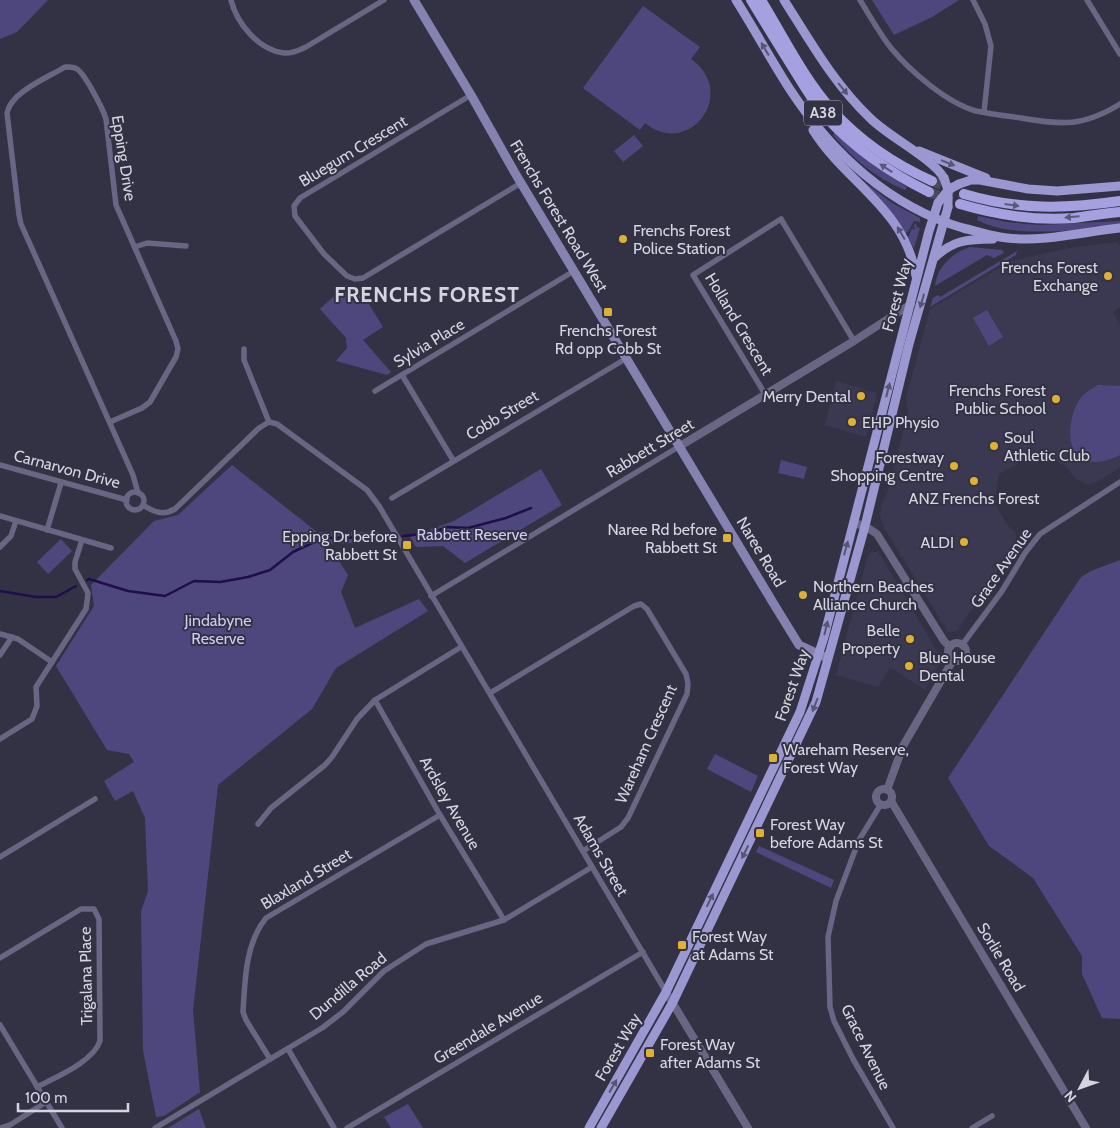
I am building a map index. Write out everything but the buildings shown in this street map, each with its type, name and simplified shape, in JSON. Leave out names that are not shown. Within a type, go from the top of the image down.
[{"type":"highway","name":"A38","points":[[751,0],[806,90],[824,115],[871,158],[908,182],[931,186],[877,150],[853,131],[831,109],[811,82],[761,0]]},
{"type":"highway","points":[[964,194],[1005,204],[1046,208],[1084,206],[1120,201]]},
{"type":"highway","points":[[960,204],[1008,215],[1043,218],[1076,218],[1120,212]]},
{"type":"main road","name":"Frenchs Forest Road West","points":[[414,0],[521,183],[680,446]]},
{"type":"main road","name":"A38","points":[[736,0],[790,90],[819,129],[853,165],[892,196],[944,222],[1004,238],[1065,237],[1120,228]]},
{"type":"main road","name":"A38","points":[[784,0],[841,87],[872,120],[903,144],[1005,185],[1057,191],[1120,186]]},
{"type":"main road","points":[[790,90],[822,143],[878,200],[895,224],[911,253],[917,279]]},
{"type":"main road","name":"Forest Way","points":[[601,1128],[673,1002],[806,727],[830,658],[865,526],[896,395],[948,207],[948,190],[944,178],[932,164],[903,144]]},
{"type":"main road","points":[[948,190],[971,180],[1005,185]]},
{"type":"main road","name":"Forest Way","points":[[589,1128],[666,992],[800,712],[818,655],[933,217],[938,203],[948,190]]},
{"type":"main road","points":[[934,258],[945,248],[955,243],[973,239],[1004,238]]},
{"type":"main road","name":"Naree Road","points":[[680,446],[795,641],[802,648],[830,658]]},
{"type":"street","points":[[230,0],[241,22],[257,41],[271,50],[286,53],[295,52],[306,47],[384,0]]},
{"type":"street","points":[[860,0],[885,41],[899,57],[936,89],[975,110],[1062,124],[1098,116],[1120,104]]},
{"type":"street","points":[[973,0],[986,24],[991,46],[984,112]]},
{"type":"street","points":[[1087,0],[1120,54]]},
{"type":"street","name":"Epping Drive","points":[[110,422],[142,408],[150,402],[176,357],[178,349],[116,205],[106,119],[103,110],[81,72],[71,67],[65,67],[17,96],[9,106],[7,114],[19,215],[21,224],[133,475],[138,493]]},
{"type":"street","name":"Bluegum Crescent","points":[[471,95],[300,198],[294,206],[295,216],[324,254],[355,280],[363,278],[521,183]]},
{"type":"street","name":"Holland Crescent","points":[[765,394],[693,275],[782,219],[854,341]]},
{"type":"street","points":[[135,247],[147,243],[186,246]]},
{"type":"street","name":"Sylvia Place","points":[[375,392],[574,271]]},
{"type":"street","name":"Rabbett Street","points":[[431,596],[854,341],[911,304]]},
{"type":"street","points":[[244,349],[244,360],[269,422]]},
{"type":"street","name":"Cobb Street","points":[[392,498],[627,358]]},
{"type":"street","points":[[402,375],[453,460]]},
{"type":"street","points":[[143,505],[160,513],[175,509],[259,428],[269,422],[277,424],[367,490],[375,500],[431,596]]},
{"type":"street","name":"Carnarvon Drive","points":[[0,465],[127,500]]},
{"type":"street","name":"Grace Avenue","points":[[962,645],[1002,591],[1025,553],[1040,534],[1120,482]]},
{"type":"street","points":[[46,530],[61,483]]},
{"type":"street","points":[[138,493],[144,500],[143,505],[138,509],[132,509],[128,505],[127,500],[131,494],[138,493]]},
{"type":"street","points":[[0,516],[111,548]]},
{"type":"street","points":[[0,548],[11,536],[16,521]]},
{"type":"street","points":[[853,523],[865,526],[877,534],[944,642],[950,647]]},
{"type":"street","points":[[0,739],[32,719],[37,706],[36,687],[86,609],[88,593],[75,569],[82,540]]},
{"type":"street","name":"Adams Street","points":[[431,596],[748,1128]]},
{"type":"street","name":"Wareham Crescent","points":[[490,693],[634,606],[641,604],[647,608],[686,674],[687,694],[628,818],[621,827],[583,850]]},
{"type":"street","points":[[0,634],[12,636],[52,662]]},
{"type":"street","points":[[0,655],[12,636]]},
{"type":"street","points":[[957,643],[962,645],[966,650],[964,658],[959,661],[953,660],[949,654],[950,647],[957,643]]},
{"type":"street","points":[[258,824],[271,808],[324,765],[357,719],[375,700],[461,647]]},
{"type":"street","points":[[887,790],[904,746],[953,660]]},
{"type":"street","name":"Ardsley Avenue","points":[[375,700],[440,815],[504,920]]},
{"type":"street","points":[[887,790],[892,794],[892,801],[886,805],[881,804],[877,800],[877,795],[880,791],[887,790]]},
{"type":"street","points":[[0,857],[95,799]]},
{"type":"street","name":"Sorlie Road","points":[[892,801],[1086,1128]]},
{"type":"street","name":"Grace Avenue","points":[[881,804],[859,840],[836,901],[828,937],[830,1007],[834,1021],[853,1059],[894,1128]]},
{"type":"street","name":"Blaxland Street","points":[[270,1059],[243,1012],[250,946],[258,928],[266,918],[440,815]]},
{"type":"street","name":"Dundilla Road","points":[[155,1128],[322,1028],[342,1012],[384,971],[426,944],[504,920],[592,867]]},
{"type":"street","name":"Trigalana Place","points":[[0,958],[81,909],[94,909],[99,919],[100,1041],[98,1049],[69,1070],[37,1087]]},
{"type":"street","name":"Greendale Avenue","points":[[347,1128],[643,952]]},
{"type":"street","points":[[0,1025],[62,1128]]},
{"type":"street","points":[[288,1049],[334,1128]]},
{"type":"street","points":[[0,1128],[10,1125],[46,1102]]},
{"type":"street","points":[[972,1128],[992,1116]]},
{"type":"shaded area","points":[[1118,242],[1120,246],[1120,307],[1113,312],[1120,325],[1120,468],[1096,482],[1087,484],[1076,479],[1065,466],[1056,460],[1037,456],[1027,458],[999,474],[994,502],[1008,526],[1016,533],[1015,544],[957,631],[948,632],[883,526],[880,515],[881,505],[888,491],[908,412],[906,398],[930,309],[1011,261],[1074,247]]},
{"type":"shaded area","points":[[836,381],[877,393],[866,437],[825,425]]},
{"type":"shaded area","points":[[878,552],[881,556],[939,655],[938,667],[925,690],[890,667],[878,687],[836,675],[867,559],[869,554]]},
{"type":"green space","points":[[0,0],[48,0],[17,32],[0,39]]},
{"type":"green space","points":[[872,0],[959,0],[932,17],[894,35]]},
{"type":"green space","points":[[643,6],[700,47],[691,59],[705,73],[710,88],[709,104],[702,117],[692,128],[678,133],[662,132],[645,123],[640,130],[583,88]]},
{"type":"green space","points":[[835,132],[873,165],[907,187],[905,190],[884,180],[857,160],[833,135]]},
{"type":"green space","points":[[634,135],[643,146],[623,162],[614,151]]},
{"type":"green space","points":[[863,181],[892,203],[920,218],[920,222],[914,221],[908,232],[905,233],[889,210]]},
{"type":"green space","points":[[978,216],[1006,222],[1039,225],[1120,221],[1120,225],[1047,232],[1009,230],[977,220]]},
{"type":"green space","points":[[916,223],[917,227],[920,228],[914,248],[908,238],[912,228],[914,230],[915,226],[912,227]]},
{"type":"green space","points":[[970,247],[1002,250],[1004,253],[994,258],[987,255],[935,286],[936,279],[946,262],[957,253]]},
{"type":"green space","points":[[1017,251],[1016,255],[930,307],[933,298],[938,295],[940,297]]},
{"type":"green space","points":[[346,285],[356,293],[361,291],[383,327],[363,340],[391,372],[387,375],[336,361],[347,348],[346,338],[320,309]]},
{"type":"green space","points":[[987,310],[1003,337],[989,346],[973,318]]},
{"type":"green space","points":[[1098,385],[1120,386],[1120,455],[1104,461],[1090,462],[1079,457],[1074,450],[1070,433],[1071,423],[1080,399]]},
{"type":"green space","points":[[781,460],[807,467],[804,479],[778,473]]},
{"type":"green space","name":"Jindabyne Reserve","points":[[232,465],[317,532],[381,532],[387,542],[328,544],[348,575],[341,592],[355,628],[419,599],[428,611],[336,668],[312,709],[218,785],[193,1010],[200,1092],[164,1116],[156,1117],[143,1050],[141,911],[148,891],[145,818],[133,791],[115,801],[104,781],[134,762],[129,754],[107,750],[56,666],[94,606],[91,585],[154,521],[178,515]]},
{"type":"green space","name":"Rabbett Reserve","points":[[541,469],[562,505],[465,563],[443,546],[416,547],[410,537],[454,521]]},
{"type":"green space","points":[[61,539],[72,551],[48,574],[37,562]]},
{"type":"green space","points":[[1120,560],[1120,1019],[1102,1018],[1082,974],[1082,956],[1033,878],[989,846],[948,778],[1081,577],[1091,571]]},
{"type":"green space","points":[[715,754],[758,776],[751,792],[707,769]]},
{"type":"green space","points":[[759,846],[834,880],[831,888],[756,852]]},
{"type":"green space","points":[[408,1104],[423,1128],[391,1128],[384,1117]]},
{"type":"green space","points":[[199,1109],[206,1128],[168,1128]]},
{"type":"waterway","points":[[403,536],[432,533],[447,527],[468,528],[506,518],[531,508]]},
{"type":"waterway","points":[[87,580],[128,591],[165,596],[194,581],[220,582],[248,577],[270,570],[293,552],[323,538],[382,537]]},
{"type":"waterway","points":[[0,591],[36,597],[56,597],[76,586]]},
{"type":"tunnel","points":[[932,181],[964,194]]},
{"type":"tunnel","points":[[929,192],[960,204]]},
{"type":"place","name":"Frenchs Forest Police Station","points":[[623,239]]},
{"type":"place","name":"Frenchs Forest Exchange","points":[[1108,276]]},
{"type":"place","name":"Frenchs Forest Rd opp Cobb St","points":[[608,312]]},
{"type":"place","name":"Merry Dental","points":[[861,396]]},
{"type":"place","name":"Frenchs Forest Public School","points":[[1056,399]]},
{"type":"place","name":"EHP Physio","points":[[852,422]]},
{"type":"place","name":"Soul Athletic Club","points":[[994,446]]},
{"type":"place","name":"Forestway Shopping Centre","points":[[954,466]]},
{"type":"place","name":"ANZ Frenchs Forest","points":[[974,481]]},
{"type":"place","name":"Naree Rd before Rabbett St","points":[[727,538]]},
{"type":"place","name":"ALDI","points":[[964,542]]},
{"type":"place","name":"Epping Dr before Rabbett St","points":[[407,545]]},
{"type":"place","name":"Northern Beaches Alliance Church","points":[[803,595]]},
{"type":"place","name":"Belle Property","points":[[910,639]]},
{"type":"place","name":"Blue House Dental","points":[[909,666]]},
{"type":"place","name":"Wareham Reserve, Forest Way","points":[[773,758]]},
{"type":"place","name":"Forest Way before Adams St","points":[[760,833]]},
{"type":"place","name":"Forest Way at Adams St","points":[[682,945]]},
{"type":"place","name":"Forest Way after Adams St","points":[[650,1053]]},
{"type":"district","name":"FRENCHS FOREST","points":[[427,294]]}]
